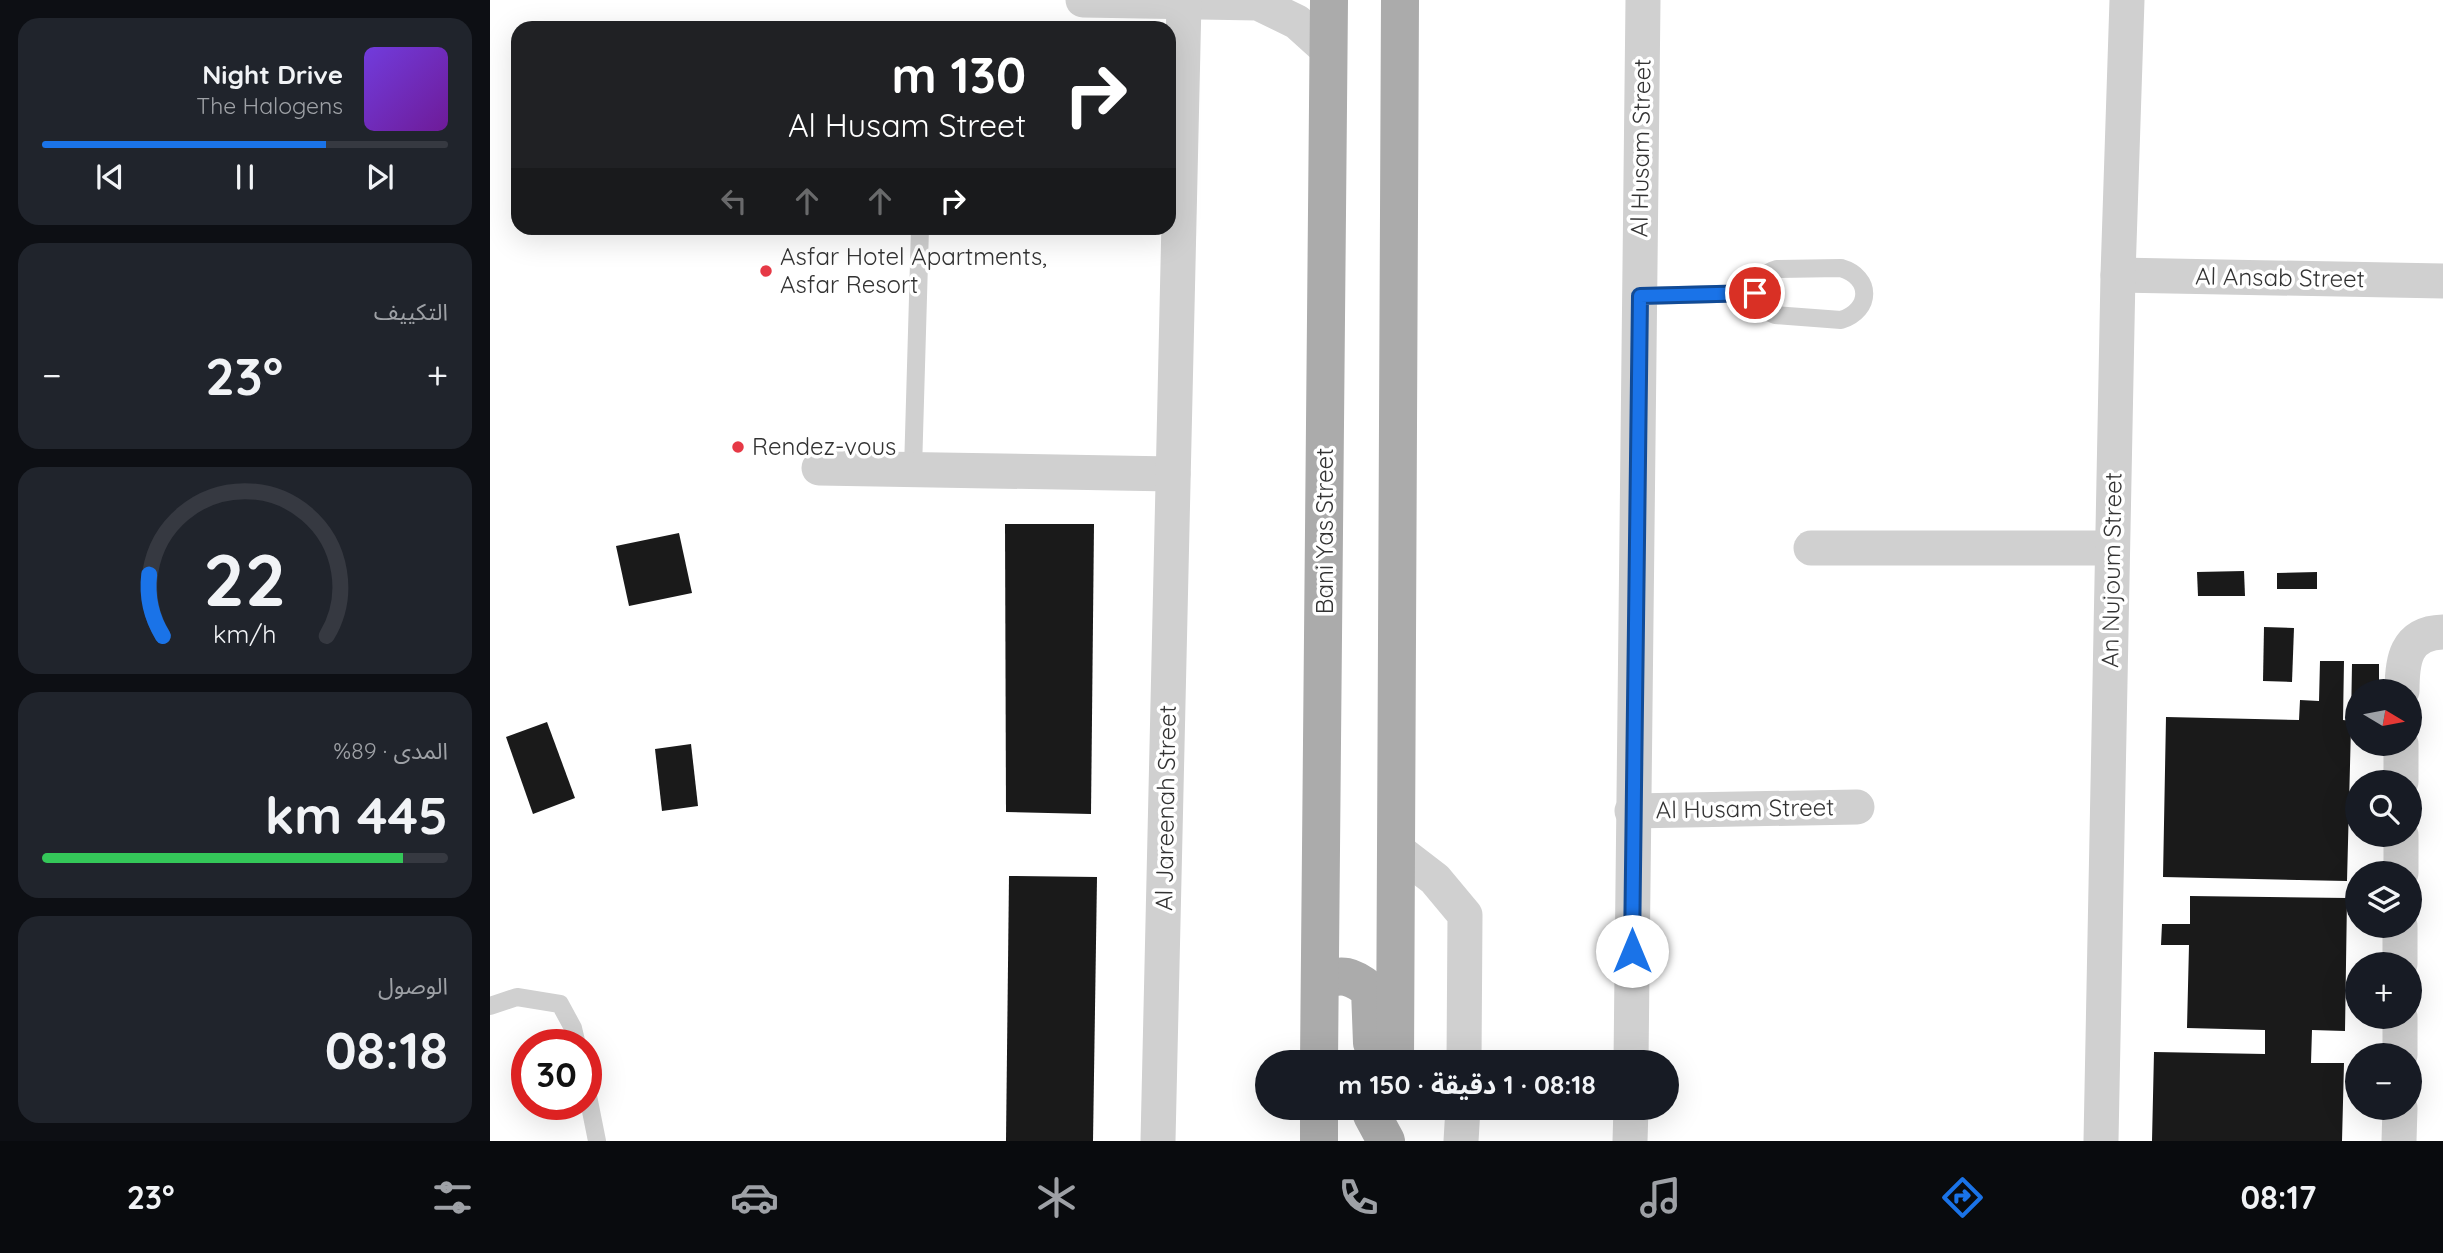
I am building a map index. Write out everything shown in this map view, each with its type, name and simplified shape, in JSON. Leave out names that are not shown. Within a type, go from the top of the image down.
[{"type":"main road","name":"Bani Yas Street","points":[[1319,1050],[1329,0]]},
{"type":"main road","points":[[1395,1050],[1400,0]]},
{"type":"main road","points":[[1320,982],[1331,977],[1353,976],[1370,990],[1372,1050]]},
{"type":"main road","points":[[1319,1120],[1319,1141]]},
{"type":"main road","points":[[1375,1120],[1386,1141]]},
{"type":"main road","points":[[1394,1141],[1395,1120]]},
{"type":"street","points":[[1083,0],[1260,1],[1297,22],[1328,50]]},
{"type":"street","name":"Al Husam Street","points":[[1631,1050],[1643,0]]},
{"type":"street","name":"An Nujoum Street","points":[[2101,1141],[2118,275],[2127,0]]},
{"type":"street","name":"Al Jareenah Street","points":[[1158,1141],[1184,2]]},
{"type":"street","name":"Al Ansab Street","points":[[2118,275],[2443,281]]},
{"type":"street","points":[[819,468],[1173,474]]},
{"type":"street","points":[[1811,548],[2112,548]]},
{"type":"street","points":[[2402,679],[2402,662],[2416,640],[2427,634],[2443,632]]},
{"type":"street","name":"Al Husam Street","points":[[1632,811],[1857,807]]},
{"type":"street","points":[[1396,849],[1435,878],[1465,915],[1464,1050]]},
{"type":"street","points":[[1461,1141],[1462,1120]]},
{"type":"street","points":[[1630,1120],[1630,1141]]},
{"type":"street","points":[[2399,1120],[2399,1141]]},
{"type":"lane","points":[[913,470],[920,235]]},
{"type":"lane","points":[[1841,268],[1859,278],[1864,296],[1857,312],[1841,320],[1767,313],[1757,301],[1755,293],[1757,284],[1768,271],[1841,268]]},
{"type":"lane","points":[[1640,296],[1755,293]]},
{"type":"lane","points":[[490,1006],[517,997],[560,1004],[573,1029]]},
{"type":"lane","points":[[593,1120],[597,1141]]},
{"type":"building","points":[[1005,524],[1094,524],[1091,814],[1006,812]]},
{"type":"building","points":[[679,533],[692,593],[629,606],[616,546]]},
{"type":"building","points":[[2244,571],[2245,596],[2198,596],[2197,572]]},
{"type":"building","points":[[2317,572],[2317,589],[2277,589],[2277,573]]},
{"type":"building","points":[[2264,627],[2294,628],[2292,682],[2263,681]]},
{"type":"building","points":[[2320,661],[2344,661],[2345,756],[2350,756],[2350,770],[2345,770],[2345,847],[2348,847],[2345,881],[2163,877],[2166,717],[2299,720],[2300,700],[2319,701]]},
{"type":"building","points":[[2352,664],[2379,664],[2379,679],[2352,679]]},
{"type":"building","points":[[547,722],[575,798],[533,814],[506,737]]},
{"type":"building","points":[[691,744],[698,806],[662,811],[655,749]]},
{"type":"building","points":[[1009,876],[1097,877],[1093,1141],[1006,1141]]},
{"type":"building","points":[[2190,896],[2345,898],[2345,1031],[2312,1030],[2311,1063],[2344,1063],[2342,1141],[2152,1141],[2154,1052],[2265,1054],[2265,1030],[2187,1028],[2189,945],[2161,945],[2162,924],[2190,924]]},
{"type":"place","name":"Asfar Hotel Apartments, Asfar Resort","points":[[766,271]]},
{"type":"place","name":"Rendez-vous","points":[[738,447]]},
{"type":"route","points":[[1632,951],[1640,296],[1755,293]]}]
